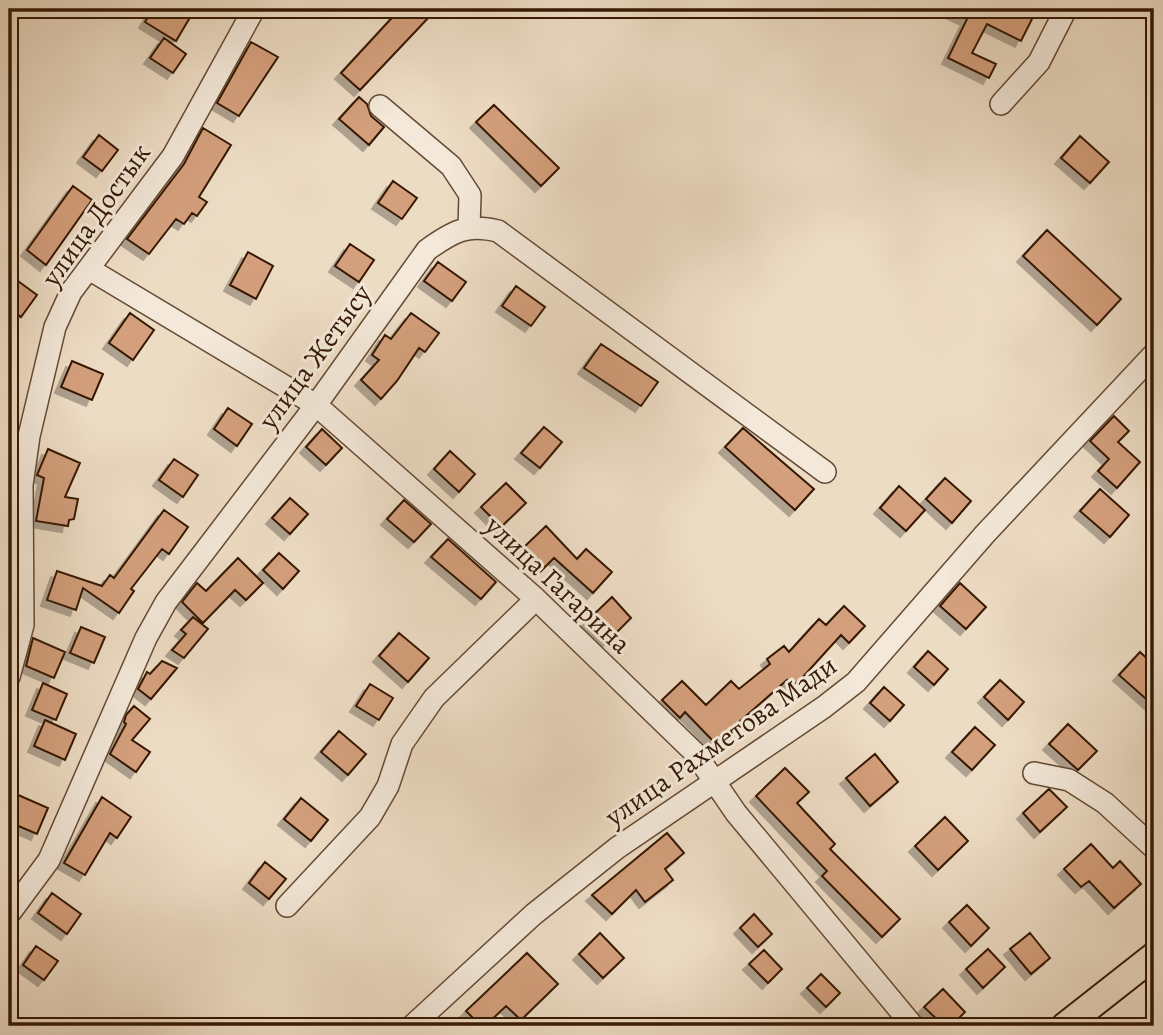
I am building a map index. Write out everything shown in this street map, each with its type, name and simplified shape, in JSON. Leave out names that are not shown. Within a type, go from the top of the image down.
[{"type":"main road","points":[[1065,1026],[1154,956]]},
{"type":"street","name":"улица Достык","points":[[9,677],[23,625],[22,485],[29,436],[55,327],[71,292],[173,156],[254,9]]},
{"type":"street","points":[[1001,104],[1039,62],[1066,9]]},
{"type":"street","points":[[380,106],[451,166],[470,195],[469,229],[481,227],[498,231],[825,472]]},
{"type":"street","name":"улица Жетысу","points":[[9,915],[49,860],[146,638],[166,602],[316,405],[427,250],[452,232],[469,229]]},
{"type":"street","name":"улица Гагарина","points":[[89,269],[316,405],[536,599],[695,752],[714,783],[913,1026]]},
{"type":"street","name":"улица Рахметова Мади","points":[[412,1026],[534,914],[617,848],[824,707],[856,682],[985,534],[1154,354]]},
{"type":"street","points":[[287,906],[370,817],[388,786],[402,744],[434,698],[536,599]]},
{"type":"street","points":[[1034,773],[1069,780],[1105,803],[1154,848]]},
{"type":"building","points":[[153,9],[195,9],[176,41],[145,22]]},
{"type":"building","points":[[400,9],[422,9],[430,16],[360,90],[341,73]]},
{"type":"building","points":[[945,9],[1016,9],[1033,17],[1021,41],[987,24],[972,53],[996,64],[989,78],[948,58],[967,19]]},
{"type":"building","points":[[164,38],[186,54],[173,73],[150,58]]},
{"type":"building","points":[[251,42],[278,57],[239,116],[217,103]]},
{"type":"building","points":[[359,97],[367,104],[371,116],[384,127],[369,145],[339,119]]},
{"type":"building","points":[[494,105],[559,168],[541,186],[476,122]]},
{"type":"building","points":[[203,128],[231,145],[199,197],[207,202],[197,216],[192,213],[184,224],[176,219],[149,254],[127,239],[184,164]]},
{"type":"building","points":[[99,135],[118,150],[102,171],[83,157]]},
{"type":"building","points":[[1080,136],[1109,162],[1090,183],[1061,158]]},
{"type":"building","points":[[393,181],[417,198],[402,219],[378,203]]},
{"type":"building","points":[[73,186],[92,200],[46,265],[27,250]]},
{"type":"building","points":[[1047,230],[1121,299],[1097,325],[1023,256]]},
{"type":"building","points":[[350,244],[374,260],[359,282],[335,266]]},
{"type":"building","points":[[248,252],[273,266],[256,299],[230,285]]},
{"type":"building","points":[[438,262],[466,282],[452,301],[424,281]]},
{"type":"building","points":[[18,281],[37,295],[21,317],[9,308],[9,293]]},
{"type":"building","points":[[516,286],[545,307],[531,326],[502,306]]},
{"type":"building","points":[[130,313],[154,330],[133,360],[109,343]]},
{"type":"building","points":[[411,313],[439,333],[425,352],[419,348],[381,399],[361,380],[379,360],[372,355],[385,335],[391,339]]},
{"type":"building","points":[[601,344],[658,382],[641,406],[584,368]]},
{"type":"building","points":[[72,361],[103,374],[92,400],[61,387]]},
{"type":"building","points":[[228,408],[252,424],[237,446],[214,429]]},
{"type":"building","points":[[1114,416],[1129,431],[1118,442],[1140,462],[1117,488],[1098,471],[1109,459],[1090,441]]},
{"type":"building","points":[[544,427],[562,442],[540,468],[521,453]]},
{"type":"building","points":[[743,428],[814,489],[795,510],[725,447]]},
{"type":"building","points":[[322,429],[342,448],[326,465],[306,447]]},
{"type":"building","points":[[48,449],[80,463],[65,497],[78,499],[74,519],[69,520],[68,526],[36,521],[44,478],[37,475]]},
{"type":"building","points":[[450,451],[475,474],[459,492],[434,469]]},
{"type":"building","points":[[174,459],[198,475],[183,497],[159,480]]},
{"type":"building","points":[[945,478],[971,501],[952,523],[926,499]]},
{"type":"building","points":[[506,483],[526,503],[501,527],[481,507]]},
{"type":"building","points":[[899,486],[925,510],[906,531],[880,508]]},
{"type":"building","points":[[1100,489],[1129,515],[1110,537],[1080,511]]},
{"type":"building","points":[[290,498],[308,514],[290,534],[272,518]]},
{"type":"building","points":[[404,500],[431,524],[414,542],[387,519]]},
{"type":"building","points":[[164,510],[188,527],[169,554],[162,549],[131,589],[134,591],[119,613],[83,588],[76,610],[47,600],[57,571],[102,586],[110,575],[114,578]]},
{"type":"building","points":[[546,526],[577,559],[586,549],[612,572],[593,593],[554,558],[541,571],[521,550]]},
{"type":"building","points":[[448,539],[496,582],[481,599],[431,557]]},
{"type":"building","points":[[279,553],[299,571],[283,589],[263,570]]},
{"type":"building","points":[[238,558],[263,583],[246,600],[235,590],[203,623],[182,602],[197,583],[206,591]]},
{"type":"building","points":[[960,583],[986,607],[966,629],[940,606]]},
{"type":"building","points":[[612,597],[631,618],[607,642],[587,621]]},
{"type":"building","points":[[844,606],[865,626],[849,643],[841,635],[802,678],[792,686],[787,680],[715,743],[685,712],[680,718],[662,700],[682,681],[706,705],[731,681],[739,689],[770,664],[767,659],[784,646],[789,652],[819,619],[826,625]]},
{"type":"building","points":[[193,617],[208,629],[184,658],[172,650],[186,634],[181,630]]},
{"type":"building","points":[[81,627],[105,637],[94,663],[70,653]]},
{"type":"building","points":[[399,633],[429,658],[408,682],[379,656]]},
{"type":"building","points":[[33,638],[65,652],[54,678],[26,666]]},
{"type":"building","points":[[928,651],[948,669],[934,685],[914,667]]},
{"type":"building","points":[[1140,652],[1154,665],[1154,706],[1119,675]]},
{"type":"building","points":[[162,661],[177,668],[151,699],[138,689],[147,672],[150,674]]},
{"type":"building","points":[[1000,680],[1024,702],[1008,720],[984,697]]},
{"type":"building","points":[[43,683],[67,694],[56,720],[32,710]]},
{"type":"building","points":[[370,684],[393,698],[379,720],[356,706]]},
{"type":"building","points":[[884,687],[904,705],[890,721],[870,703]]},
{"type":"building","points":[[134,706],[150,719],[132,740],[150,752],[136,772],[110,754],[126,724],[126,715]]},
{"type":"building","points":[[45,720],[76,734],[65,760],[34,746]]},
{"type":"building","points":[[1068,724],[1097,751],[1078,770],[1049,744]]},
{"type":"building","points":[[975,727],[995,745],[972,770],[952,752]]},
{"type":"building","points":[[339,731],[366,754],[348,775],[321,752]]},
{"type":"building","points":[[875,754],[898,782],[870,806],[846,778]]},
{"type":"building","points":[[785,768],[809,792],[797,803],[835,844],[830,849],[900,919],[882,937],[822,876],[827,871],[756,796]]},
{"type":"building","points":[[1049,789],[1067,807],[1040,832],[1023,813]]},
{"type":"building","points":[[9,791],[48,808],[37,834],[9,822]]},
{"type":"building","points":[[102,797],[131,817],[117,838],[110,833],[85,875],[64,863]]},
{"type":"building","points":[[301,798],[328,820],[311,841],[284,819]]},
{"type":"building","points":[[945,817],[968,841],[938,870],[915,846]]},
{"type":"building","points":[[667,833],[684,853],[665,869],[673,880],[645,902],[636,890],[612,914],[592,895]]},
{"type":"building","points":[[1091,844],[1113,868],[1120,861],[1141,884],[1114,908],[1089,881],[1081,887],[1064,869]]},
{"type":"building","points":[[265,862],[286,879],[269,899],[249,883]]},
{"type":"building","points":[[52,893],[81,914],[67,934],[38,913]]},
{"type":"building","points":[[967,905],[989,928],[971,946],[949,922]]},
{"type":"building","points":[[754,914],[772,934],[758,947],[740,928]]},
{"type":"building","points":[[600,933],[624,958],[603,978],[579,954]]},
{"type":"building","points":[[1030,933],[1050,958],[1031,974],[1010,949]]},
{"type":"building","points":[[36,946],[58,961],[44,980],[23,965]]},
{"type":"building","points":[[988,949],[1005,967],[983,988],[966,969]]},
{"type":"building","points":[[764,950],[782,969],[768,983],[749,964]]},
{"type":"building","points":[[527,953],[558,984],[521,1020],[506,1006],[485,1026],[481,1026],[466,1011]]},
{"type":"building","points":[[821,974],[840,993],[826,1007],[807,988]]},
{"type":"building","points":[[943,989],[965,1012],[951,1026],[944,1026],[924,1007]]}]
